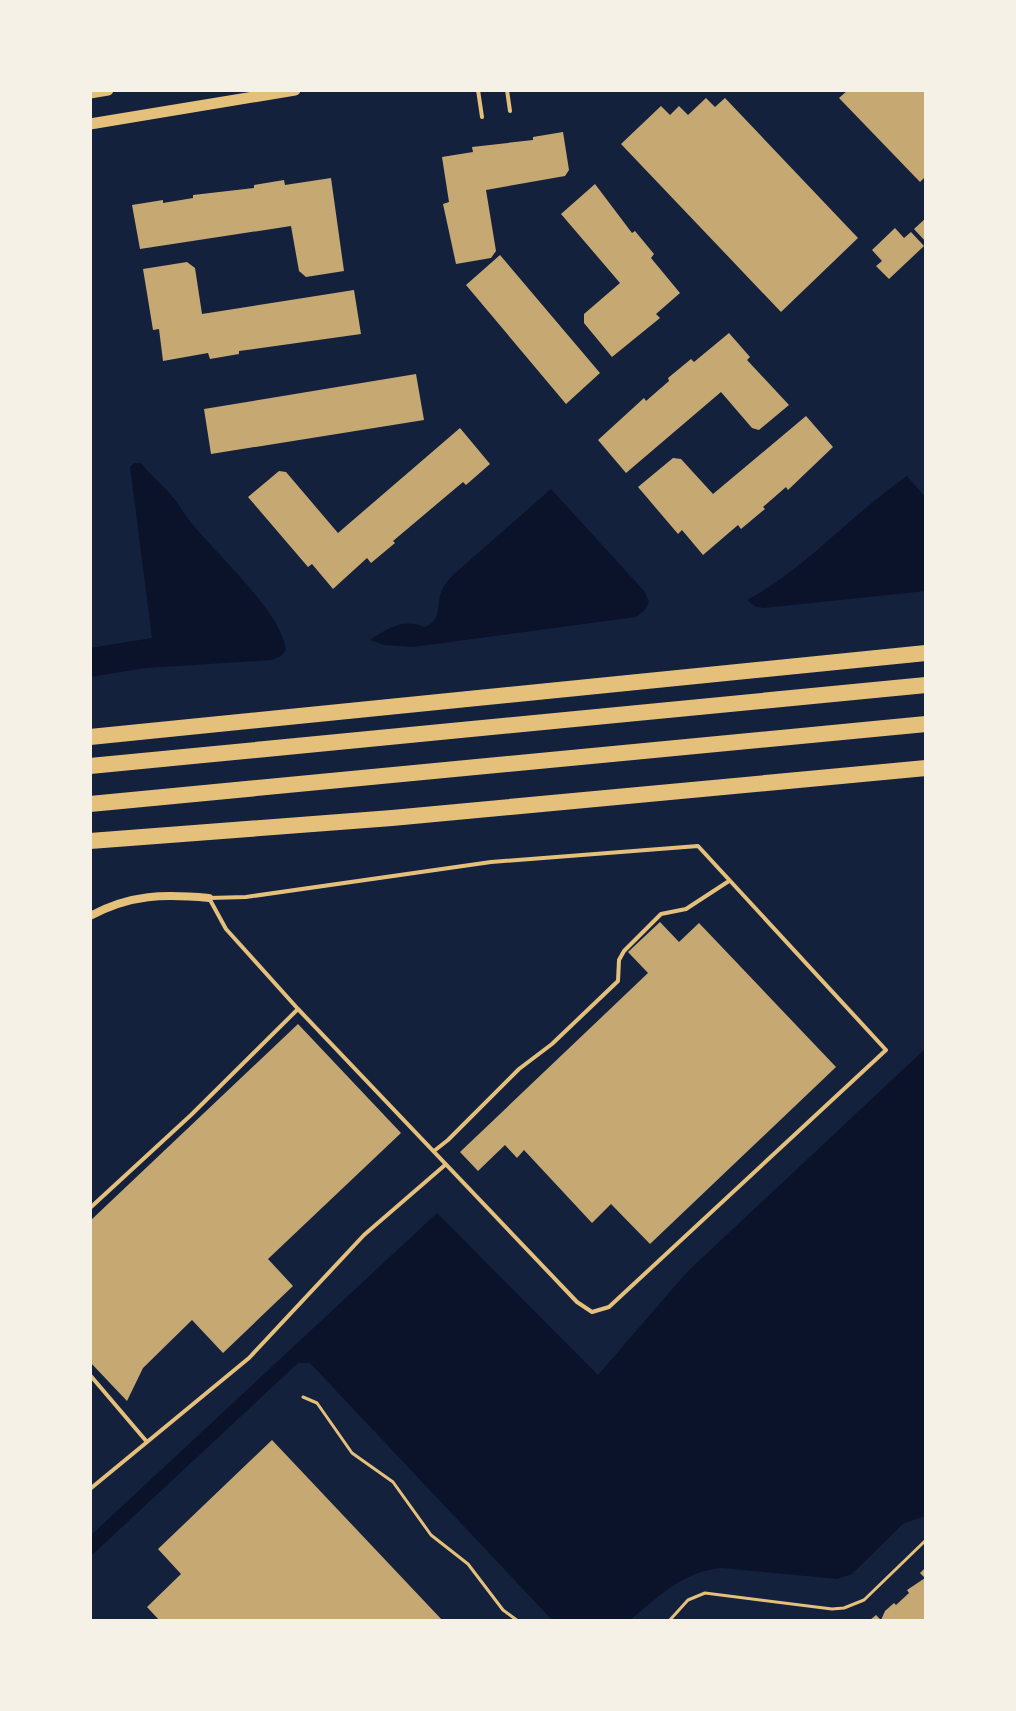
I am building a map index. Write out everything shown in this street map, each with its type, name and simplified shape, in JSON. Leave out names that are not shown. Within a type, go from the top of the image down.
[{"type":"highway","points":[[90,737],[926,653]]},
{"type":"highway","points":[[90,766],[926,685]]},
{"type":"highway","points":[[90,804],[926,724]]},
{"type":"highway","points":[[90,841],[392,818],[926,768]]},
{"type":"street","points":[[90,93],[108,90]]},
{"type":"street","points":[[215,90],[216,103]]},
{"type":"street","points":[[90,124],[295,90]]},
{"type":"street","points":[[90,916],[138,897],[172,894],[209,898]]},
{"type":"lane","points":[[478,90],[482,117]]},
{"type":"lane","points":[[507,90],[510,111]]},
{"type":"lane","points":[[698,846],[886,1050],[609,1307],[592,1312],[577,1302],[298,1009],[226,929],[209,898],[246,897],[531,857],[698,846]]},
{"type":"lane","points":[[434,1151],[519,1069],[552,1044],[618,981],[619,960],[624,951],[661,914],[686,909],[729,881]]},
{"type":"lane","points":[[90,1208],[191,1115],[298,1009]]},
{"type":"lane","points":[[90,1489],[249,1358],[364,1235],[446,1164]]},
{"type":"lane","points":[[90,1375],[147,1442]]},
{"type":"path","points":[[303,1397],[317,1403],[352,1453],[393,1482],[431,1535],[468,1564],[503,1610],[518,1621]]},
{"type":"path","points":[[669,1621],[688,1600],[705,1593],[832,1609],[851,1605],[873,1593],[926,1540]]},
{"type":"water","points":[[141,463],[176,501],[273,618],[286,650],[281,656],[272,660],[146,668],[90,677],[90,648],[152,638],[130,467]]},
{"type":"water","points":[[907,476],[926,498],[926,591],[764,608],[756,607],[747,600],[809,557]]},
{"type":"water","points":[[551,489],[645,592],[649,602],[645,610],[636,617],[413,647],[384,645],[370,640],[396,626],[417,624],[425,627],[434,621],[441,592],[449,579]]},
{"type":"water","points":[[926,1048],[926,1516],[904,1523],[852,1574],[837,1579],[721,1568],[707,1570],[682,1580],[629,1621],[553,1621],[310,1363],[298,1363],[90,1557],[90,1536],[437,1213],[598,1375],[687,1272]]},
{"type":"building","points":[[848,90],[926,90],[926,176],[920,182],[839,98]]},
{"type":"building","points":[[706,98],[715,107],[725,98],[858,238],[781,312],[621,144],[661,106],[670,115],[679,106],[688,115]]},
{"type":"building","points":[[563,132],[569,170],[565,176],[486,190],[496,251],[491,258],[456,264],[443,204],[449,202],[442,157],[473,152],[472,147],[533,140],[533,137]]},
{"type":"building","points":[[331,178],[344,271],[306,277],[299,271],[291,226],[140,249],[132,205],[163,200],[163,203],[284,180],[285,185]]},
{"type":"building","points":[[595,184],[632,233],[635,231],[654,254],[651,258],[680,293],[656,314],[660,318],[612,357],[584,323],[584,314],[620,283],[561,214]]},
{"type":"building","points":[[926,218],[926,242],[914,229]]},
{"type":"building","points":[[895,228],[904,238],[911,232],[924,246],[889,279],[876,266],[882,261],[872,250]]},
{"type":"building","points":[[500,255],[600,373],[566,404],[466,285]]},
{"type":"building","points":[[187,262],[195,268],[202,314],[354,290],[361,334],[239,351],[239,354],[210,359],[208,353],[163,361],[159,329],[153,330],[143,269]]},
{"type":"building","points":[[729,333],[750,357],[747,360],[789,405],[759,430],[752,428],[721,392],[626,473],[598,440],[691,359],[694,362]]},
{"type":"building","points":[[416,374],[424,420],[211,454],[204,409]]},
{"type":"building","points":[[806,416],[833,447],[788,490],[786,487],[741,529],[738,525],[703,555],[682,530],[678,534],[638,487],[673,458],[681,459],[713,494]]},
{"type":"building","points":[[460,428],[490,464],[466,485],[463,482],[371,563],[367,558],[333,589],[312,564],[308,567],[248,497],[279,471],[286,472],[338,533]]},
{"type":"building","points":[[660,922],[679,942],[699,923],[836,1067],[650,1244],[611,1204],[592,1223],[524,1150],[517,1158],[505,1145],[478,1171],[460,1152],[648,973],[628,952]]},
{"type":"building","points":[[298,1024],[401,1133],[268,1259],[293,1286],[223,1353],[192,1320],[143,1368],[127,1401],[90,1362],[90,1221]]},
{"type":"building","points":[[272,1440],[443,1621],[160,1621],[147,1607],[181,1574],[158,1549]]},
{"type":"building","points":[[926,1567],[926,1621],[869,1621],[876,1615],[881,1620],[885,1611],[909,1593],[907,1590],[925,1578],[920,1573]]}]
